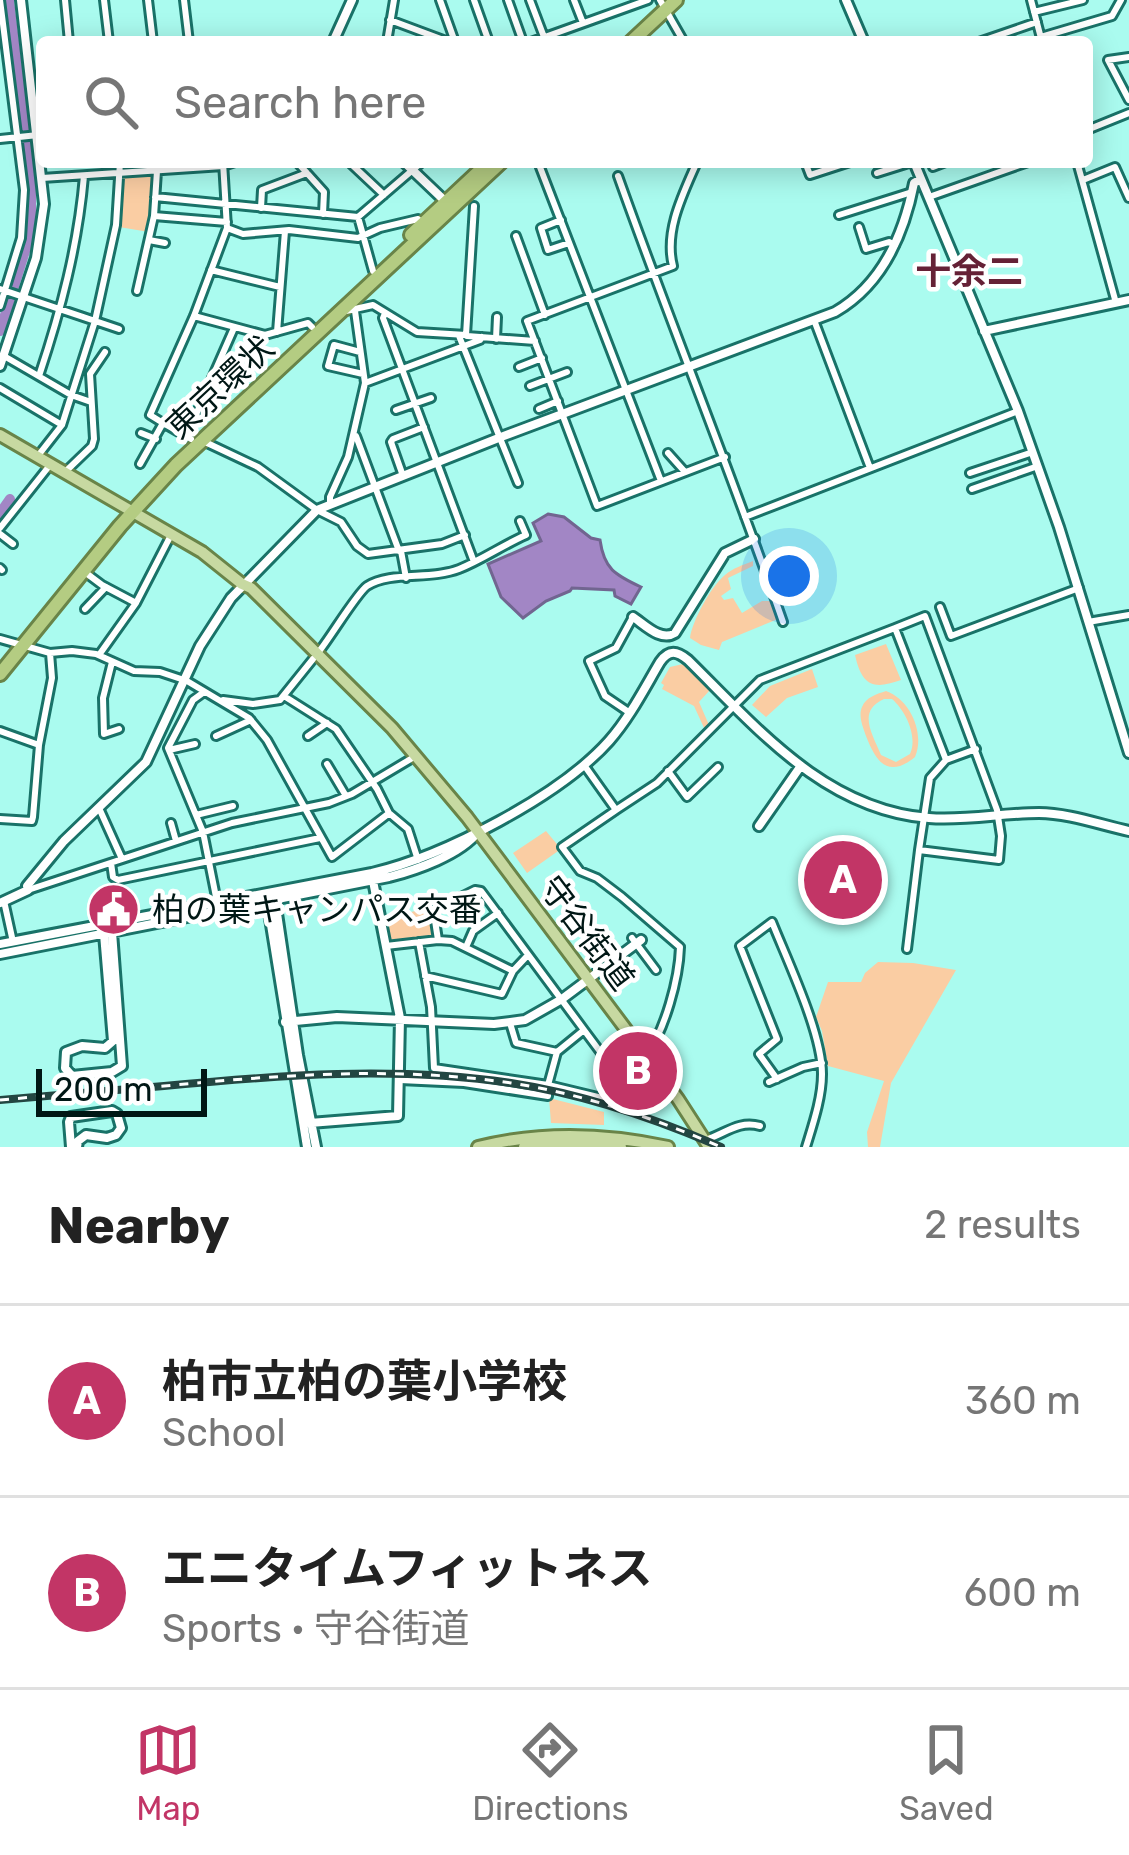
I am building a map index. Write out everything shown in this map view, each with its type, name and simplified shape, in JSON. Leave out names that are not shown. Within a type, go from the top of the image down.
[{"type":"highway","points":[[626,36],[663,2]]},
{"type":"highway","points":[[636,36],[663,2]]},
{"type":"highway","name":"東京環状","points":[[194,438],[349,310],[483,168]]},
{"type":"highway","name":"東京環状","points":[[0,661],[194,438],[422,223],[493,168]]},
{"type":"highway","name":"東京環状","points":[[0,674],[12,642],[83,571],[128,509]]},
{"type":"main road","name":"守谷街道","points":[[0,435],[211,558],[315,657],[479,831],[707,1143]]},
{"type":"main road","points":[[478,1147],[584,1135],[668,1147]]},
{"type":"main road","points":[[524,1147],[621,1147]]},
{"type":"street","points":[[0,0],[24,190],[23,224],[0,306]]},
{"type":"street","points":[[21,0],[36,87]]},
{"type":"street","points":[[64,0],[69,36]]},
{"type":"street","points":[[104,0],[108,36]]},
{"type":"street","points":[[150,0],[153,36]]},
{"type":"street","points":[[184,0],[188,36]]},
{"type":"street","points":[[336,36],[352,0]]},
{"type":"street","points":[[388,36],[394,0]]},
{"type":"street","points":[[440,0],[450,36]]},
{"type":"street","points":[[474,0],[487,36]]},
{"type":"street","points":[[508,0],[524,36]]},
{"type":"street","points":[[530,0],[544,36]]},
{"type":"street","points":[[574,0],[583,23]]},
{"type":"street","points":[[846,0],[861,36]]},
{"type":"street","points":[[1031,0],[1040,36]]},
{"type":"street","points":[[1034,12],[1083,0]]},
{"type":"street","points":[[1053,36],[1112,16],[1121,0]]},
{"type":"street","points":[[547,36],[663,2],[679,36]]},
{"type":"street","points":[[390,20],[435,36]]},
{"type":"street","points":[[996,36],[1037,22]]},
{"type":"street","points":[[1129,57],[1108,60],[1129,100]]},
{"type":"street","points":[[1093,128],[1129,113]]},
{"type":"street","points":[[0,139],[36,135]]},
{"type":"street","points":[[1083,180],[1115,167],[1129,198]]},
{"type":"street","points":[[41,168],[40,242],[2,361],[91,402]]},
{"type":"street","points":[[37,457],[62,425],[95,321],[116,225],[120,168]]},
{"type":"street","points":[[42,178],[185,168]]},
{"type":"street","points":[[223,168],[227,225],[150,415],[258,466],[341,522],[368,554],[442,544],[465,535]]},
{"type":"street","points":[[302,168],[324,192],[322,214]]},
{"type":"street","points":[[355,168],[383,195]]},
{"type":"street","points":[[155,197],[358,217],[414,168]]},
{"type":"street","points":[[540,168],[661,481]]},
{"type":"street","points":[[693,168],[670,242],[673,266],[527,321],[597,506],[725,457]]},
{"type":"street","points":[[807,168],[810,175],[832,168]]},
{"type":"street","points":[[877,173],[893,168]]},
{"type":"street","points":[[916,168],[1033,452],[1129,753]]},
{"type":"street","points":[[929,197],[1011,168]]},
{"type":"street","points":[[1079,168],[1116,303]]},
{"type":"street","points":[[412,170],[448,204]]},
{"type":"street","points":[[1120,177],[1129,170]]},
{"type":"street","points":[[137,291],[154,216],[157,171]]},
{"type":"street","points":[[261,208],[262,190],[307,173]]},
{"type":"street","points":[[39,376],[61,310],[80,227],[84,176]]},
{"type":"street","points":[[618,176],[784,622]]},
{"type":"street","points":[[28,890],[64,842],[146,762],[200,646],[242,584],[317,510],[835,312],[878,272],[907,217],[914,183],[921,179]]},
{"type":"street","points":[[838,215],[912,192]]},
{"type":"street","points":[[474,206],[463,346],[518,483]]},
{"type":"street","points":[[154,216],[227,225],[243,234],[285,231],[362,236],[418,218],[422,223]]},
{"type":"street","points":[[358,217],[373,271]]},
{"type":"street","points":[[560,220],[541,228],[548,250],[569,243]]},
{"type":"street","points":[[859,227],[866,249],[889,242],[895,245]]},
{"type":"street","points":[[277,332],[285,231]]},
{"type":"street","points":[[516,236],[545,315]]},
{"type":"street","points":[[149,240],[165,243]]},
{"type":"street","points":[[211,270],[280,287]]},
{"type":"street","points":[[2,290],[119,329]]},
{"type":"street","points":[[984,331],[1129,300]]},
{"type":"street","points":[[330,503],[355,434],[364,379],[349,310],[373,305],[417,332],[535,340]]},
{"type":"street","points":[[385,313],[474,562]]},
{"type":"street","points":[[194,316],[265,335],[308,323],[312,327]]},
{"type":"street","points":[[496,339],[497,317]]},
{"type":"street","points":[[814,320],[870,468]]},
{"type":"street","points":[[194,438],[234,328]]},
{"type":"street","points":[[360,352],[334,345],[328,366],[364,379],[482,337]]},
{"type":"street","points":[[64,472],[92,446],[90,374],[105,352]]},
{"type":"street","points":[[519,367],[542,358]]},
{"type":"street","points":[[530,386],[567,372]]},
{"type":"street","points":[[0,388],[62,425]]},
{"type":"street","points":[[397,410],[431,398]]},
{"type":"street","points":[[538,409],[558,401]]},
{"type":"street","points":[[746,517],[1018,411]]},
{"type":"street","points":[[140,464],[164,423]]},
{"type":"street","points":[[404,476],[393,439],[424,427]]},
{"type":"street","points":[[141,433],[156,439]]},
{"type":"street","points":[[355,434],[406,578]]},
{"type":"street","points":[[970,473],[1033,452]]},
{"type":"street","points":[[668,453],[685,472]]},
{"type":"street","points":[[13,544],[0,531],[50,464]]},
{"type":"street","points":[[972,489],[1038,466]]},
{"type":"street","points":[[221,702],[280,700],[349,612],[358,593],[377,581],[435,576],[474,562],[526,535],[520,521]]},
{"type":"street","points":[[99,655],[136,603],[172,534]]},
{"type":"street","points":[[630,713],[605,696],[590,661],[616,648],[633,616],[662,636],[675,633],[724,553],[754,538]]},
{"type":"street","points":[[83,571],[136,603]]},
{"type":"street","points":[[85,609],[106,587]]},
{"type":"street","points":[[940,607],[951,636],[1079,588]]},
{"type":"street","points":[[1088,622],[1129,615]]},
{"type":"street","points":[[418,942],[432,1020],[434,1068],[602,1098],[614,1069],[656,1042],[680,946],[606,885],[580,871],[562,847],[657,782],[760,680],[925,616],[976,749],[999,816],[1001,836],[999,860],[919,850]]},
{"type":"street","points":[[895,628],[946,760]]},
{"type":"street","points":[[12,642],[50,653],[99,655],[134,671],[160,672],[185,681],[251,720],[332,857],[388,814]]},
{"type":"street","points":[[0,944],[107,930],[217,902],[270,898],[418,860],[479,831],[584,764],[630,713],[671,652],[680,654],[800,767],[864,802],[923,818],[955,820],[1041,812],[1129,831]]},
{"type":"street","points":[[0,819],[32,821],[52,678],[50,653]]},
{"type":"street","points":[[112,662],[103,698],[104,734],[119,729]]},
{"type":"street","points":[[204,692],[193,700],[169,750],[203,832],[217,902]]},
{"type":"street","points":[[284,696],[336,729],[389,813],[409,829],[418,860]]},
{"type":"street","points":[[216,736],[251,720]]},
{"type":"street","points":[[308,736],[327,723]]},
{"type":"street","points":[[0,731],[39,746]]},
{"type":"street","points":[[169,750],[195,744]]},
{"type":"street","points":[[907,949],[930,778],[946,760],[976,749]]},
{"type":"street","points":[[13,942],[2,903],[28,890],[203,832],[346,796],[414,757]]},
{"type":"street","points":[[327,764],[346,796]]},
{"type":"street","points":[[584,764],[616,810]]},
{"type":"street","points":[[668,771],[688,797],[718,766]]},
{"type":"street","points":[[759,826],[800,767]]},
{"type":"street","points":[[196,815],[233,806]]},
{"type":"street","points":[[99,808],[122,859]]},
{"type":"street","points":[[171,824],[176,841]]},
{"type":"street","points":[[0,954],[374,881],[436,860],[473,840],[479,831]]},
{"type":"street","points":[[111,862],[118,880],[320,838]]},
{"type":"street","points":[[310,1123],[398,1116],[400,1018],[374,881]]},
{"type":"street","points":[[438,940],[437,909],[481,891],[614,1069]]},
{"type":"street","points":[[270,898],[307,1147]]},
{"type":"street","points":[[466,947],[473,931],[498,914]]},
{"type":"street","points":[[806,1147],[820,1093],[822,1063],[772,922],[740,946],[777,1040],[759,1054],[773,1080],[822,1063]]},
{"type":"street","points":[[107,930],[113,1039],[109,1046]]},
{"type":"street","points":[[107,930],[123,1052],[122,1066],[116,1071],[75,1076],[67,1072],[64,1055],[70,1049],[109,1046],[123,1052]]},
{"type":"street","points":[[289,1022],[337,1017],[510,1023],[538,1015],[637,940],[656,970]]},
{"type":"street","points":[[386,946],[452,941],[514,970]]},
{"type":"street","points":[[425,976],[500,994],[528,956]]},
{"type":"street","points":[[289,1022],[316,1147]]},
{"type":"street","points":[[510,1023],[516,1043],[557,1052]]},
{"type":"street","points":[[400,1080],[464,1083],[548,1096],[557,1052],[584,1030]]},
{"type":"street","points":[[117,1114],[121,1128],[116,1136],[86,1136],[74,1147],[71,1117],[117,1114]]},
{"type":"street","points":[[707,1143],[731,1127],[760,1126]]},
{"type":"shaded area","points":[[152,174],[149,232],[119,227],[123,178]]},
{"type":"shaded area","points":[[548,514],[564,517],[600,540],[612,570],[641,587],[631,604],[615,596],[614,590],[572,588],[523,618],[501,597],[488,564],[541,541],[533,523]]},
{"type":"shaded area","points":[[753,561],[753,566],[728,578],[731,589],[721,596],[733,598],[742,613],[762,601],[772,601],[778,619],[722,642],[719,650],[690,638],[720,580]]},
{"type":"shaded area","points":[[886,644],[901,680],[876,685],[865,679],[855,655]]},
{"type":"shaded area","points":[[683,664],[710,690],[699,702],[709,725],[705,730],[694,706],[662,689],[670,667]]},
{"type":"shaded area","points":[[812,669],[818,687],[787,698],[766,717],[752,705],[770,686]]},
{"type":"shaded area","points":[[886,691],[909,710],[917,728],[915,757],[897,767],[879,760],[861,722],[864,704]],"holes":[[[892,699],[906,717],[913,740],[910,754],[896,762],[881,755],[869,723],[876,704]]]},
{"type":"shaded area","points":[[546,831],[561,849],[527,873],[513,853]]},
{"type":"shaded area","points":[[431,907],[434,935],[391,942],[387,918]]},
{"type":"shaded area","points":[[878,962],[956,970],[891,1083],[880,1147],[868,1147],[867,1132],[884,1081],[828,1066],[816,1017],[828,982],[861,982]]},
{"type":"shaded area","points":[[549,1098],[604,1112],[604,1125],[551,1123]]},
{"type":"waterway","points":[[0,331],[31,232],[31,181],[9,0]]},
{"type":"waterway","points":[[0,513],[10,499]]},
{"type":"railway","points":[[0,1100],[294,1076],[424,1075],[511,1083],[591,1100],[721,1147]]},
{"type":"place","name":"柏市立柏の葉小学校","points":[[843,880]]},
{"type":"place","name":"柏の葉キャンパス交番","points":[[113,909]]},
{"type":"place","name":"エニタイムフィットネス","points":[[638,1071]]},
{"type":"district","name":"十余二","points":[[969,271]]}]
